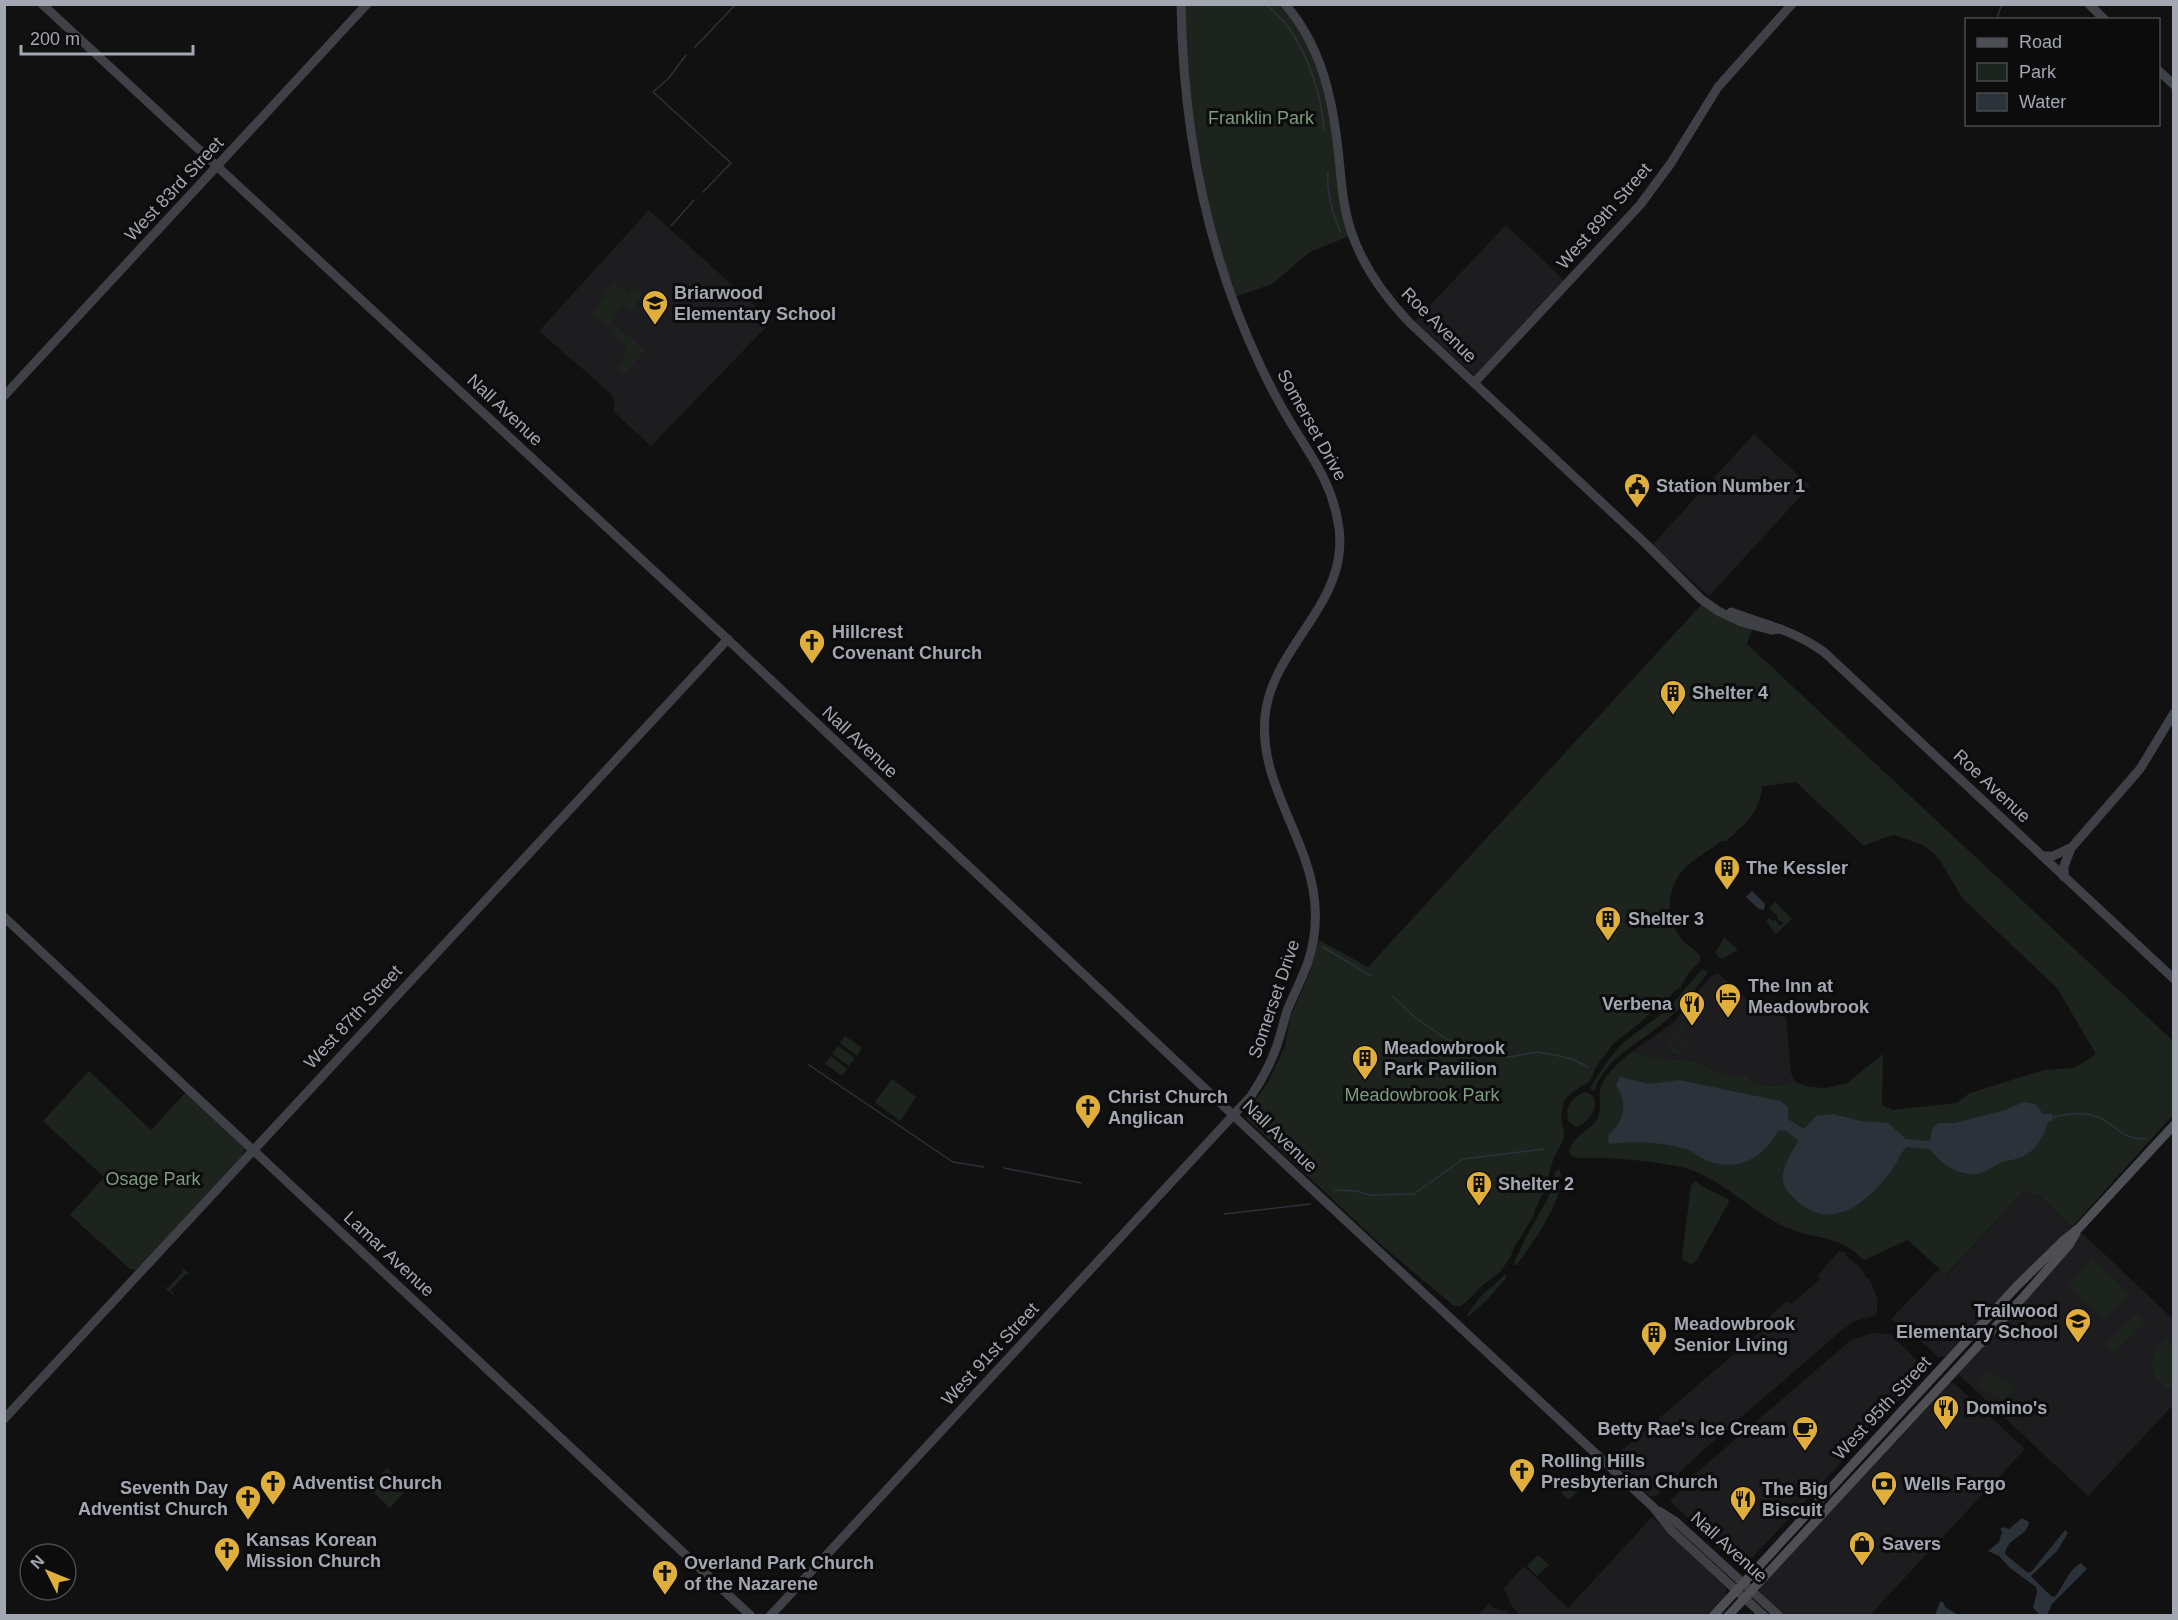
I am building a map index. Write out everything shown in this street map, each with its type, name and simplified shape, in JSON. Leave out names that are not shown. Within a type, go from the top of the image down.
[{"type":"main road","name":"West 95th Street","points":[[1713,1616],[2017,1286],[2079,1228],[2174,1125]]},
{"type":"main road","name":"West 95th Street","points":[[1728,1616],[2025,1295],[2069,1245],[2079,1228]]},
{"type":"street","name":"Nall Avenue","points":[[42,4],[728,639],[1653,1507],[1676,1521],[1748,1594],[1764,1616]]},
{"type":"street","name":"West 83rd Street","points":[[4,396],[367,4]]},
{"type":"street","name":"Somerset Drive","points":[[1180,4],[1191,134],[1213,240],[1238,314],[1261,368],[1329,487],[1340,534],[1338,563],[1332,583],[1277,676],[1264,721],[1266,758],[1270,772],[1310,874],[1316,916],[1311,951],[1287,1011],[1273,1058],[1259,1084],[1234,1115]]},
{"type":"street","name":"Roe Avenue","points":[[1285,4],[1305,32],[1326,80],[1332,103],[1344,203],[1351,230],[1365,263],[1384,294],[1398,310],[1698,594],[1732,613],[1772,624],[1812,643],[1832,658],[2174,979]]},
{"type":"street","name":"West 89th Street","points":[[1474,383],[1640,205],[1671,163],[1718,87],[1792,4]]},
{"type":"street","points":[[2089,4],[2103,18]]},
{"type":"street","points":[[2160,72],[2174,85]]},
{"type":"street","name":"West 87th Street","points":[[4,1419],[728,639]]},
{"type":"street","points":[[2064,877],[2064,866],[2071,848],[2140,769],[2174,713]]},
{"type":"street","points":[[2042,856],[2053,856],[2071,848]]},
{"type":"street","name":"Lamar Avenue","points":[[4,917],[752,1616]]},
{"type":"street","name":"West 91st Street","points":[[770,1616],[1234,1115]]},
{"type":"street","name":"Nall Avenue","points":[[1748,1594],[1779,1616]]},
{"type":"shaded area","name":"Briarwood Elementary School","points":[[649,210],[772,321],[651,446],[614,412],[614,400],[609,392],[539,331]]},
{"type":"shaded area","points":[[1506,225],[1564,280],[1475,376],[1415,321]]},
{"type":"shaded area","points":[[1754,434],[1810,486],[1709,596],[1654,547],[1654,543]]},
{"type":"shaded area","points":[[1719,974],[1756,1007],[1786,1017],[1791,1073],[1796,1082],[1772,1086],[1754,1083],[1746,1076],[1726,1074],[1694,1061],[1657,1058],[1633,1051],[1674,1022],[1709,978]]},
{"type":"shaded area","points":[[2024,1191],[2038,1195],[2072,1227],[1947,1356],[1938,1357],[1909,1330],[1891,1319],[1939,1269],[1947,1275]]},
{"type":"shaded area","name":"Trailwood Elementary School","points":[[2081,1232],[2173,1319],[2173,1405],[2088,1496],[1958,1374],[2055,1265]]},
{"type":"shaded area","points":[[1839,1251],[1846,1253],[1846,1256],[1870,1279],[1877,1298],[1875,1316],[1855,1321],[1842,1330],[1701,1452],[1656,1496],[1650,1496],[1610,1460],[1767,1326],[1763,1322],[1787,1301],[1791,1304],[1820,1279],[1818,1275]]},
{"type":"shaded area","points":[[1872,1333],[1890,1334],[1927,1370],[1742,1569],[1670,1501],[1695,1474],[1851,1340]]},
{"type":"shaded area","points":[[1950,1382],[2025,1449],[1870,1615],[1782,1615],[1759,1593],[1761,1587]]},
{"type":"shaded area","points":[[1652,1517],[1726,1588],[1726,1595],[1707,1615],[1521,1616],[1510,1604],[1503,1589],[1524,1566],[1568,1608]]},
{"type":"shaded area","points":[[1489,1603],[1494,1608],[1511,1615],[1478,1615]]},
{"type":"green space","name":"Franklin Park","points":[[1185,5],[1285,5],[1317,56],[1352,235],[1310,252],[1272,284],[1232,298],[1203,196],[1183,51]]},
{"type":"green space","points":[[613,283],[629,293],[608,326],[592,315]]},
{"type":"green space","points":[[634,287],[643,293],[631,312],[622,306]]},
{"type":"green space","points":[[617,326],[645,351],[623,374],[616,368],[622,361],[627,348],[611,332]]},
{"type":"green space","name":"Meadowbrook Park","points":[[1702,604],[1752,629],[1747,644],[2173,1041],[2173,1115],[2072,1227],[2038,1195],[2024,1191],[1946,1275],[1908,1240],[1864,1260],[1844,1245],[1785,1227],[1695,1171],[1653,1162],[1572,1156],[1569,1151],[1575,1140],[1594,1124],[1599,1116],[1600,1091],[1605,1079],[1633,1051],[1657,1058],[1693,1061],[1726,1074],[1746,1076],[1754,1083],[1772,1086],[1796,1082],[1809,1087],[1826,1088],[1847,1083],[1883,1054],[1882,1105],[1892,1110],[1956,1103],[1970,1093],[2044,1070],[2074,1068],[2096,1054],[2057,988],[1962,898],[1940,860],[1931,851],[1923,845],[1894,835],[1864,846],[1796,782],[1762,786],[1755,811],[1750,817],[1726,841],[1721,841],[1687,866],[1675,882],[1670,900],[1671,918],[1679,936],[1700,955],[1700,961],[1688,974],[1680,988],[1613,1044],[1596,1067],[1590,1081],[1571,1093],[1564,1101],[1561,1116],[1563,1141],[1554,1157],[1534,1215],[1500,1272],[1461,1306],[1454,1306],[1380,1244],[1247,1119],[1247,1111],[1268,1082],[1285,1046],[1290,1018],[1309,974],[1319,940],[1368,967]]},
{"type":"green space","points":[[1775,902],[1792,919],[1776,934],[1766,921],[1769,918],[1773,922],[1775,919],[1780,926],[1783,923],[1769,908]]},
{"type":"green space","points":[[1724,937],[1738,950],[1722,959],[1717,956],[1716,952]]},
{"type":"green space","points":[[1702,969],[1707,974],[1680,1007],[1660,1026],[1617,1058],[1600,1078],[1594,1091],[1590,1088],[1608,1060],[1624,1042],[1667,1010]]},
{"type":"green space","points":[[1683,1021],[1685,1023],[1681,1027],[1684,1030],[1671,1044],[1679,1051],[1693,1038],[1679,1054],[1675,1054],[1670,1051],[1668,1045],[1682,1030],[1679,1027]]},
{"type":"green space","points":[[845,1036],[862,1048],[857,1056],[840,1043]]},
{"type":"green space","points":[[838,1046],[855,1058],[849,1066],[832,1054]]},
{"type":"green space","points":[[831,1056],[847,1069],[842,1076],[825,1064]]},
{"type":"green space","name":"Osage Park","points":[[89,1071],[151,1130],[186,1092],[245,1149],[243,1155],[136,1270],[130,1269],[70,1215],[104,1177],[43,1121]]},
{"type":"green space","points":[[892,1079],[916,1097],[900,1121],[875,1102]]},
{"type":"green space","points":[[1584,1092],[1594,1099],[1594,1110],[1586,1121],[1575,1127],[1569,1122],[1568,1108],[1575,1097]]},
{"type":"green space","points":[[1559,1169],[1561,1178],[1554,1204],[1530,1246],[1516,1265],[1513,1265],[1550,1194],[1555,1172]]},
{"type":"green space","points":[[1696,1181],[1728,1199],[1729,1202],[1696,1261],[1692,1264],[1683,1260],[1682,1257],[1691,1185]]},
{"type":"green space","points":[[2092,1259],[2129,1294],[2104,1320],[2067,1285]]},
{"type":"green space","points":[[181,1267],[191,1275],[186,1274],[171,1290],[173,1295],[163,1286],[168,1288],[183,1271]]},
{"type":"green space","points":[[1506,1274],[1506,1278],[1487,1300],[1469,1316],[1467,1315],[1480,1297]]},
{"type":"green space","points":[[2137,1314],[2145,1324],[2112,1353],[2104,1344]]},
{"type":"green space","points":[[2166,1339],[2173,1347],[2173,1384],[2169,1390],[2157,1377],[2152,1366],[2155,1353]]},
{"type":"green space","points":[[1987,1372],[2013,1384],[2005,1400],[1979,1387]]},
{"type":"green space","points":[[387,1468],[408,1488],[390,1508],[369,1488]]},
{"type":"green space","points":[[1577,1475],[1586,1483],[1569,1500],[1561,1493]]},
{"type":"green space","points":[[1538,1555],[1549,1565],[1537,1576],[1527,1566]]},
{"type":"water","points":[[1752,891],[1765,904],[1764,910],[1759,909],[1746,897]]},
{"type":"water","points":[[1620,1077],[1649,1084],[1679,1080],[1780,1101],[1788,1107],[1788,1119],[1804,1129],[1816,1116],[1832,1114],[1861,1121],[1888,1123],[1906,1139],[1930,1141],[1932,1129],[1938,1123],[1955,1123],[2005,1110],[2024,1102],[2036,1104],[2043,1114],[2052,1114],[2053,1120],[2048,1122],[2041,1138],[2030,1152],[2020,1158],[2002,1162],[1981,1173],[1959,1172],[1945,1165],[1930,1149],[1907,1147],[1881,1183],[1858,1204],[1845,1211],[1831,1214],[1818,1213],[1804,1207],[1785,1187],[1783,1174],[1785,1167],[1799,1140],[1784,1130],[1778,1131],[1765,1149],[1757,1155],[1749,1160],[1729,1165],[1708,1161],[1687,1149],[1674,1146],[1646,1143],[1609,1144],[1608,1135],[1618,1124],[1623,1111],[1622,1098],[1616,1085]]},
{"type":"water","points":[[2022,1518],[2029,1522],[2028,1527],[2010,1544],[2005,1554],[2028,1573],[2065,1530],[2068,1533],[2057,1551],[2031,1576],[2051,1596],[2055,1597],[2070,1574],[2081,1563],[2087,1569],[2052,1604],[2047,1615],[2040,1615],[2033,1608],[2036,1587],[2010,1568],[1999,1556],[1988,1551],[1999,1542],[2002,1532],[2000,1529],[2003,1527],[2009,1529]]},
{"type":"water","points":[[1940,1602],[1943,1602],[1945,1607],[1958,1615],[1935,1615]]},
{"type":"waterway","points":[[695,47],[736,4]]},
{"type":"waterway","points":[[1266,4],[1289,28],[1308,63],[1317,89],[1324,129]]},
{"type":"waterway","points":[[1997,18],[2002,4]]},
{"type":"waterway","points":[[686,55],[668,79],[653,92],[731,163],[703,192]]},
{"type":"waterway","points":[[1328,172],[1331,203],[1341,232]]},
{"type":"waterway","points":[[671,226],[694,200]]},
{"type":"waterway","points":[[1323,947],[1371,976]]},
{"type":"waterway","points":[[1392,996],[1417,1019],[1448,1040],[1477,1043],[1508,1057],[1537,1052],[1555,1055],[1572,1059],[1588,1067]]},
{"type":"waterway","points":[[809,1065],[953,1162],[984,1167]]},
{"type":"waterway","points":[[2053,1117],[2088,1114],[2100,1118],[2125,1135],[2147,1139]]},
{"type":"waterway","points":[[1335,1190],[1356,1191],[1369,1195],[1414,1194],[1463,1159],[1544,1149]]},
{"type":"waterway","points":[[1004,1168],[1081,1183]]},
{"type":"waterway","points":[[1224,1214],[1310,1204]]},
{"type":"place","name":"Briarwood Elementary School","points":[[655,326]]},
{"type":"place","name":"Station Number 1","points":[[1637,509]]},
{"type":"place","name":"Hillcrest Covenant Church","points":[[812,665]]},
{"type":"place","name":"Shelter 4","points":[[1673,716]]},
{"type":"place","name":"The Kessler","points":[[1727,891]]},
{"type":"place","name":"Shelter 3","points":[[1608,942]]},
{"type":"place","name":"The Inn at Meadowbrook","points":[[1728,1019]]},
{"type":"place","name":"Verbena","points":[[1692,1027]]},
{"type":"place","name":"Meadowbrook Park Pavilion","points":[[1365,1081]]},
{"type":"place","name":"Christ Church Anglican","points":[[1088,1130]]},
{"type":"place","name":"Shelter 2","points":[[1479,1207]]},
{"type":"place","name":"Trailwood Elementary School","points":[[2078,1344]]},
{"type":"place","name":"Meadowbrook Senior Living","points":[[1654,1357]]},
{"type":"place","name":"Domino's","points":[[1946,1431]]},
{"type":"place","name":"Betty Rae's Ice Cream","points":[[1805,1452]]},
{"type":"place","name":"Rolling Hills Presbyterian Church","points":[[1522,1494]]},
{"type":"place","name":"Adventist Church","points":[[273,1506]]},
{"type":"place","name":"Wells Fargo","points":[[1884,1507]]},
{"type":"place","name":"Seventh Day Adventist Church","points":[[248,1521]]},
{"type":"place","name":"The Big Biscuit","points":[[1743,1522]]},
{"type":"place","name":"Savers","points":[[1862,1567]]},
{"type":"place","name":"Kansas Korean Mission Church","points":[[227,1573]]},
{"type":"place","name":"Overland Park Church of the Nazarene","points":[[665,1596]]}]
